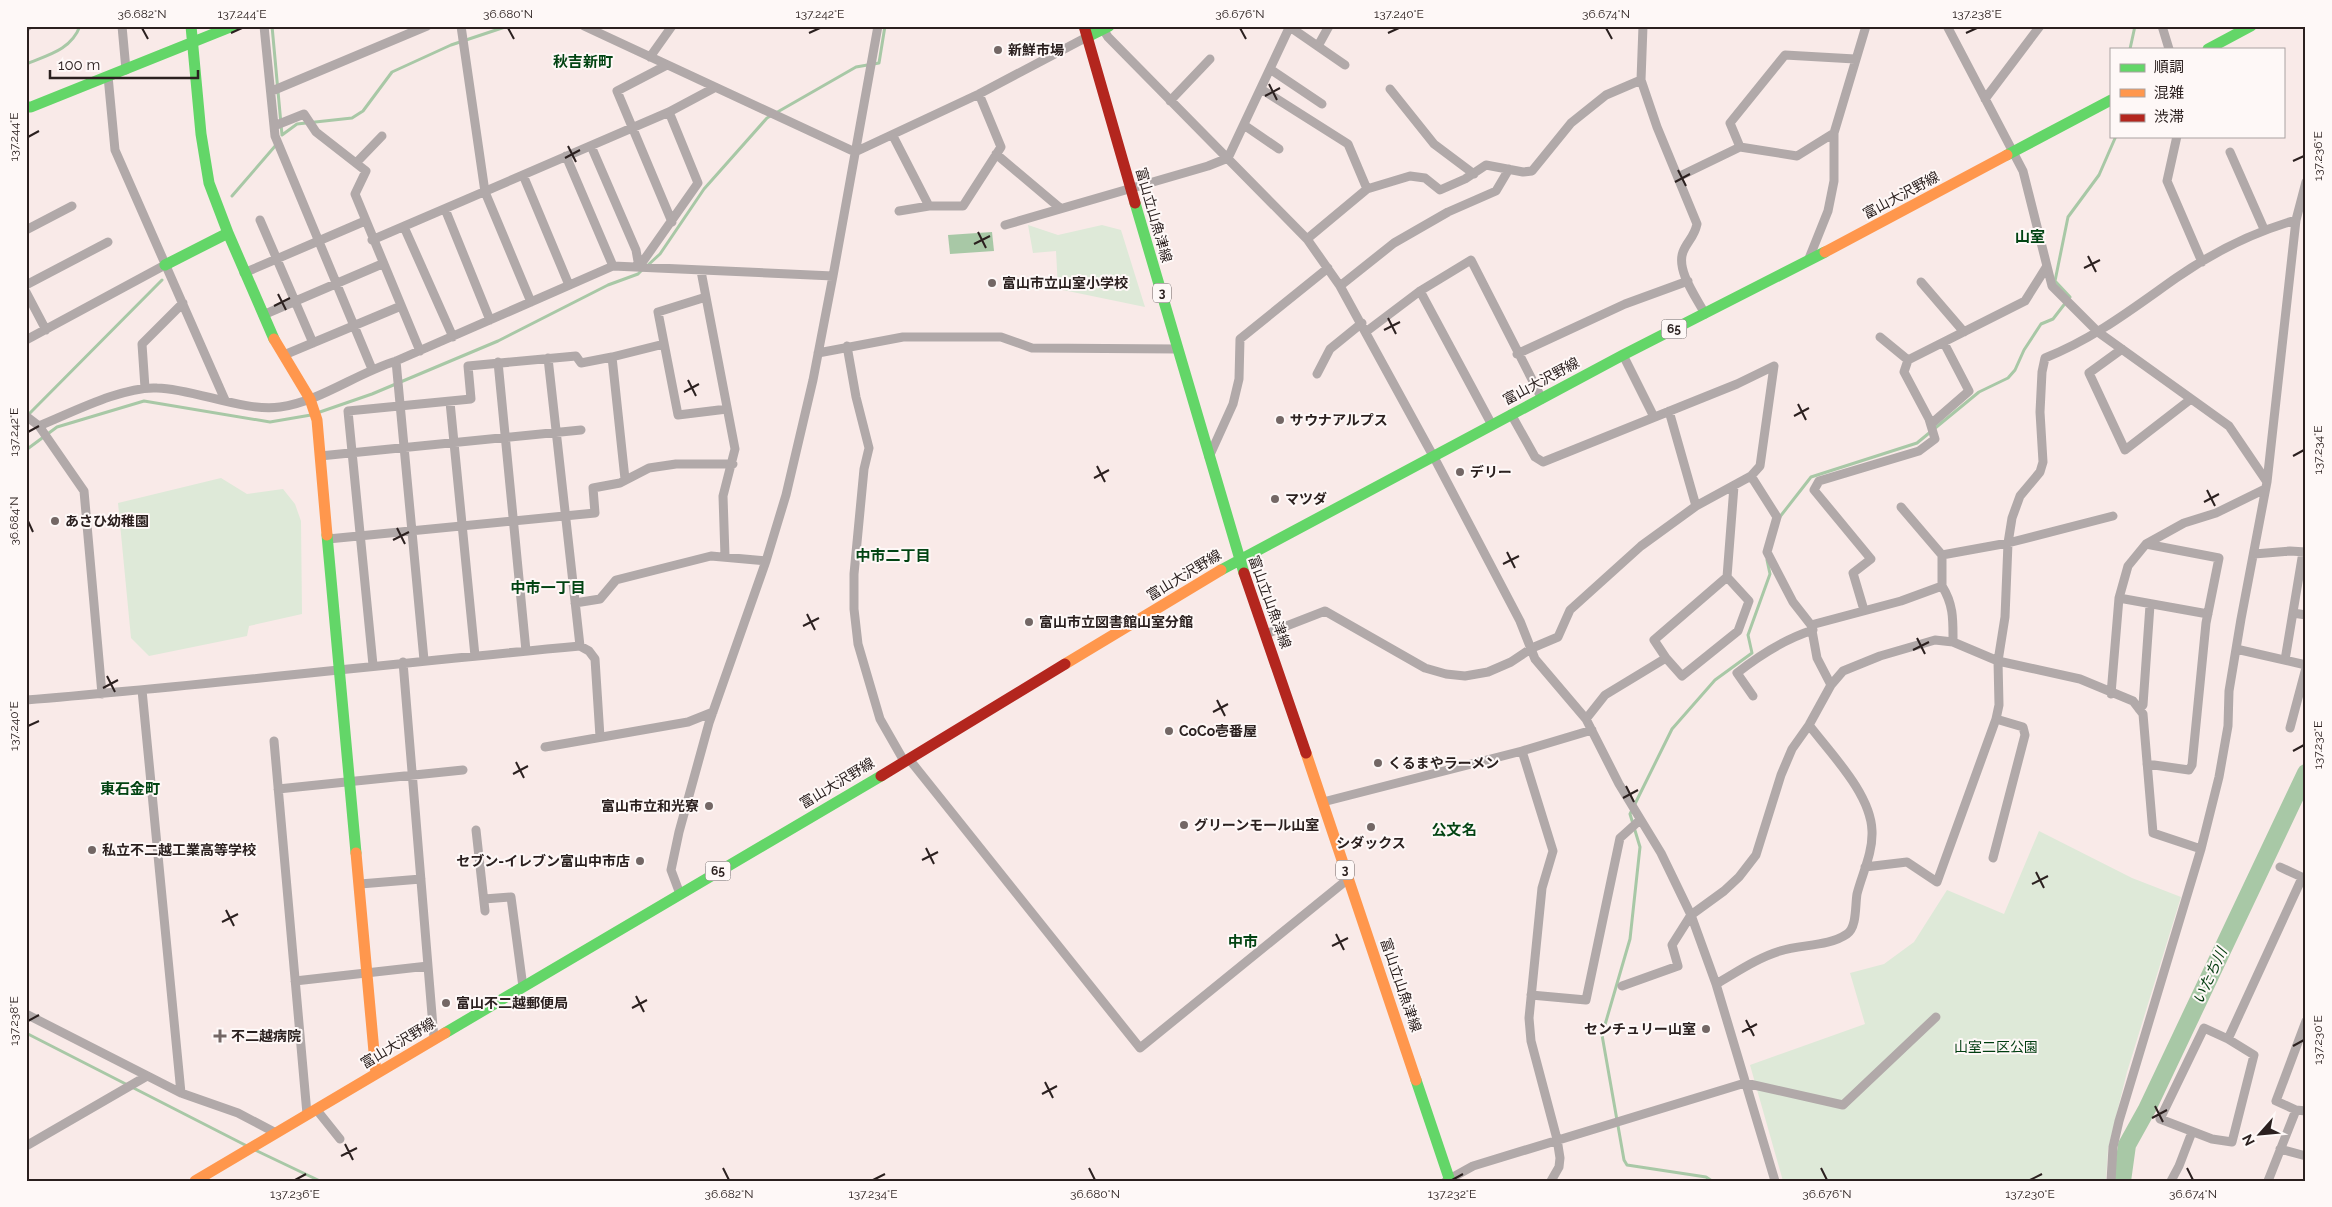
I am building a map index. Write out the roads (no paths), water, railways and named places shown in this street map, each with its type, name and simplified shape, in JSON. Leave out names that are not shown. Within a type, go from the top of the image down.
[{"type":"main road","points":[[191,26],[201,134],[209,183],[244,273],[263,315],[310,399],[317,420],[341,668],[376,1074]]},
{"type":"main road","points":[[26,107],[39,104],[126,70],[233,26]]},
{"type":"main road","points":[[2210,48],[2251,26]]},
{"type":"main road","points":[[1085,32],[1106,28]]},
{"type":"main road","name":"富山立山魚津線","points":[[1085,32],[1239,559],[1323,802],[1448,1180]]},
{"type":"main road","name":"富山大沢野線","points":[[195,1181],[907,760],[1239,559],[1623,355],[1808,261],[2110,101]]},
{"type":"main road","points":[[166,265],[228,233]]},
{"type":"street","points":[[122,26],[126,70]]},
{"type":"street","points":[[264,26],[275,136],[372,369]]},
{"type":"street","points":[[272,91],[428,26]]},
{"type":"street","points":[[461,26],[485,192],[531,302]]},
{"type":"street","points":[[584,26],[855,152],[893,136],[978,94],[1085,32]]},
{"type":"street","points":[[650,57],[672,26]]},
{"type":"street","points":[[680,894],[671,870],[679,832],[712,712],[766,561],[786,495],[834,276],[878,26]]},
{"type":"street","points":[[1005,225],[1130,187],[1208,166],[1228,158],[1290,26],[1345,65]]},
{"type":"street","points":[[1318,46],[1329,26]]},
{"type":"street","points":[[1643,26],[1641,80],[1657,127],[1697,224],[1695,235],[1683,251],[1681,264],[1705,314]]},
{"type":"street","points":[[1808,261],[1828,211],[1834,181],[1834,133],[1866,26]]},
{"type":"street","points":[[1947,26],[2023,171],[2052,286],[2098,332],[2229,426],[2266,485]]},
{"type":"street","points":[[1985,99],[2040,26]]},
{"type":"street","points":[[2162,26],[2169,48]]},
{"type":"street","points":[[1106,28],[1108,37],[1228,158],[1278,212],[1307,239],[1340,286],[1367,331],[1536,659],[1586,719],[1619,784],[1660,853],[1691,915],[1716,984],[1744,1083],[1775,1181]]},
{"type":"street","points":[[1740,146],[1730,123],[1784,55],[1855,59]]},
{"type":"street","points":[[1170,101],[1210,59]]},
{"type":"street","points":[[667,65],[617,90],[672,222]]},
{"type":"street","points":[[1270,69],[1322,104]]},
{"type":"street","points":[[108,76],[115,150],[225,400]]},
{"type":"street","points":[[1307,239],[1367,189],[1410,176],[1425,178],[1440,190],[1474,174],[1486,166],[1523,172],[1532,171],[1570,123],[1606,95],[1641,80]]},
{"type":"street","points":[[372,240],[669,112],[714,88]]},
{"type":"street","points":[[1261,89],[1348,144],[1367,189]]},
{"type":"street","points":[[1390,89],[1434,144],[1474,174]]},
{"type":"street","points":[[899,211],[929,206],[963,206],[1001,147],[978,94]]},
{"type":"street","points":[[639,267],[698,183],[669,112]]},
{"type":"street","points":[[274,126],[304,114],[316,132],[366,171],[355,194],[372,240],[420,351]]},
{"type":"street","points":[[1244,125],[1279,149]]},
{"type":"street","points":[[1678,177],[1740,146],[1797,156],[1834,133]]},
{"type":"street","points":[[356,163],[382,136]]},
{"type":"street","points":[[893,136],[929,206]]},
{"type":"street","points":[[2177,138],[2167,181],[2202,262]]},
{"type":"street","points":[[591,146],[636,250],[639,267]]},
{"type":"street","points":[[2230,152],[2264,229]]},
{"type":"street","points":[[996,154],[1060,208]]},
{"type":"street","points":[[566,156],[613,266]]},
{"type":"street","points":[[1340,286],[1394,243],[1448,212],[1496,191],[1509,169]]},
{"type":"street","points":[[523,175],[569,285]]},
{"type":"street","points":[[2110,1181],[2113,1147],[2132,1073],[2201,850],[2219,777],[2228,726],[2229,691],[2266,485],[2296,220],[2302,210],[2306,182]]},
{"type":"street","points":[[26,230],[72,206]]},
{"type":"street","points":[[444,209],[490,320]]},
{"type":"street","points":[[260,220],[313,343]]},
{"type":"street","points":[[1865,867],[1907,862],[1937,882],[1996,719],[1999,705],[1998,661],[2004,617],[2008,542],[2012,518],[2020,496],[2040,472],[2043,462],[2040,412],[2042,372],[2045,358],[2074,346],[2098,332],[2202,262],[2264,229],[2296,220]]},
{"type":"street","points":[[244,273],[365,221]]},
{"type":"street","points":[[404,227],[453,337]]},
{"type":"street","points":[[26,285],[108,242]]},
{"type":"street","points":[[1367,331],[1420,291],[1471,260],[1517,354],[1542,399]]},
{"type":"street","points":[[263,315],[382,264]]},
{"type":"street","points":[[26,340],[166,265]]},
{"type":"street","points":[[39,426],[88,406],[145,388],[159,388],[250,405],[278,408],[297,404],[372,369],[453,337],[613,266],[834,276]]},
{"type":"street","points":[[1864,610],[1853,573],[1871,559],[1814,490],[1819,481],[1919,451],[1935,439],[1931,424],[1904,372],[1908,360],[2025,301],[2047,266]]},
{"type":"street","points":[[1209,457],[1233,404],[1239,379],[1240,339],[1328,268]]},
{"type":"street","points":[[701,271],[735,450],[733,464],[723,496],[725,556]]},
{"type":"street","points":[[1517,354],[1625,304],[1688,281]]},
{"type":"street","points":[[1921,282],[1964,332]]},
{"type":"street","points":[[1420,291],[1492,425]]},
{"type":"street","points":[[26,292],[46,330]]},
{"type":"street","points":[[706,297],[658,312],[678,415],[727,409]]},
{"type":"street","points":[[145,388],[142,344],[183,303]]},
{"type":"street","points":[[284,355],[401,306]]},
{"type":"street","points":[[1317,374],[1330,349],[1362,323]]},
{"type":"street","points":[[1880,336],[1908,360]]},
{"type":"street","points":[[818,353],[847,346],[903,337],[1002,337],[1032,348],[1178,350]]},
{"type":"street","points":[[1931,424],[1969,391],[1944,343]]},
{"type":"street","points":[[372,665],[348,411],[471,399],[468,366],[576,356],[580,363],[664,344]]},
{"type":"street","points":[[847,346],[856,397],[869,448],[864,469],[854,574],[854,610],[858,644],[880,720],[907,760],[1140,1048],[1348,879]]},
{"type":"street","points":[[2122,349],[2089,373],[2125,450],[2191,399]]},
{"type":"street","points":[[1623,355],[1654,417]]},
{"type":"street","points":[[612,357],[625,479]]},
{"type":"street","points":[[548,358],[564,516],[580,646]]},
{"type":"street","points":[[396,361],[424,660]]},
{"type":"street","points":[[498,362],[526,651]]},
{"type":"street","points":[[1266,634],[1325,611],[1425,668],[1446,674],[1465,676],[1488,672],[1511,662],[1532,648],[1558,636],[1570,610],[1641,546],[1696,506],[1751,476],[1760,466],[1774,366],[1737,384],[1543,462],[1535,457],[1511,414]]},
{"type":"street","points":[[450,402],[475,656]]},
{"type":"street","points":[[1669,411],[1696,506]]},
{"type":"street","points":[[26,416],[39,426],[84,491],[102,694]]},
{"type":"street","points":[[320,456],[454,441],[582,430]]},
{"type":"street","points":[[328,539],[596,512],[593,488],[620,484],[625,479],[650,468],[676,464],[733,464]]},
{"type":"street","points":[[1751,476],[1777,517],[1767,552],[1793,602],[1812,627],[1818,658],[1831,686]]},
{"type":"street","points":[[2111,694],[2119,598],[2128,566],[2146,544],[2184,523],[2216,513],[2266,485]]},
{"type":"street","points":[[1727,577],[1749,601],[1738,631],[1682,676],[1666,658],[1654,640],[1727,577],[1734,486]]},
{"type":"street","points":[[1902,507],[1942,555],[1942,586],[1953,612],[1953,642]]},
{"type":"street","points":[[1942,555],[2008,542],[2113,516]]},
{"type":"street","points":[[2146,544],[2219,558],[2208,614],[2192,765],[2188,770],[2147,764]]},
{"type":"street","points":[[2254,554],[2304,552],[2285,660]]},
{"type":"street","points":[[575,602],[600,599],[616,580],[711,556],[766,561]]},
{"type":"street","points":[[1752,696],[1737,673],[1758,657],[1786,640],[1812,627],[1864,610],[1901,601],[1942,586]]},
{"type":"street","points":[[2119,598],[2208,614]]},
{"type":"street","points":[[2139,709],[2143,706],[2150,605]]},
{"type":"street","points":[[2293,612],[2306,615]]},
{"type":"street","points":[[1622,986],[1678,966],[1672,945],[1691,915],[1739,878],[1756,855],[1781,775],[1792,749],[1809,725],[1831,686],[1843,672],[1880,656],[1935,640],[1953,642],[1998,661],[2080,678],[2111,694],[2133,701],[2143,714],[2153,833],[2201,850]]},
{"type":"street","points":[[26,700],[580,646],[589,651],[595,659],[600,736]]},
{"type":"street","points":[[2236,649],[2306,666],[2290,728]]},
{"type":"street","points":[[1586,719],[1605,695],[1666,658]]},
{"type":"street","points":[[402,662],[434,1039]]},
{"type":"street","points":[[142,690],[181,1093]]},
{"type":"street","points":[[545,746],[688,722],[712,712]]},
{"type":"street","points":[[1993,858],[2025,735],[2023,727],[1996,719]]},
{"type":"street","points":[[1716,984],[1762,957],[1783,950],[1829,941],[1848,934],[1852,925],[1872,831],[1869,812],[1859,791],[1809,725]]},
{"type":"street","points":[[1323,802],[1522,751],[1592,730]]},
{"type":"street","points":[[274,741],[295,981],[312,1112],[340,1139]]},
{"type":"street","points":[[1522,751],[1553,850],[1542,888],[1529,1018],[1532,1041],[1557,1139],[1559,1167],[1551,1181]]},
{"type":"street","points":[[278,789],[463,770]]},
{"type":"street","points":[[1532,995],[1586,1000],[1620,838],[1640,820]]},
{"type":"street","points":[[476,830],[485,911]]},
{"type":"street","points":[[2228,1039],[2304,879],[2280,867]]},
{"type":"street","points":[[360,884],[421,879]]},
{"type":"street","points":[[484,899],[511,897],[523,986]]},
{"type":"street","points":[[295,981],[428,966]]},
{"type":"street","points":[[26,1014],[181,1093],[238,1113],[276,1133]]},
{"type":"street","points":[[1448,1180],[1464,1170],[1557,1139],[1744,1083],[1843,1105],[1936,1017]]},
{"type":"street","points":[[2306,1022],[2276,1101],[2296,1110],[2306,1111]]},
{"type":"street","points":[[2204,1028],[2228,1039],[2254,1055],[2232,1142],[2212,1139],[2192,1132],[2160,1119],[2204,1028]]},
{"type":"street","points":[[26,1146],[147,1076]]},
{"type":"street","points":[[2268,1181],[2296,1110]]},
{"type":"street","points":[[2171,1181],[2192,1132]]},
{"type":"street","points":[[2280,1149],[2306,1156]]},
{"type":"waterway","points":[[26,64],[58,51],[71,41],[80,26]]},
{"type":"waterway","points":[[272,26],[282,135]]},
{"type":"waterway","points":[[282,135],[297,124],[352,118],[363,111],[392,72],[451,45],[508,26]]},
{"type":"waterway","points":[[647,266],[660,254],[704,189],[767,118],[856,67],[879,63],[885,26]]},
{"type":"waterway","points":[[2130,48],[2135,26]]},
{"type":"waterway","points":[[1779,518],[1811,477],[1917,443],[1979,392],[2008,378],[2015,370],[2024,350],[2041,324],[2053,319],[2070,297],[2055,281],[2068,217],[2099,175],[2115,138]]},
{"type":"waterway","points":[[232,196],[276,145]]},
{"type":"waterway","points":[[317,413],[372,394],[498,341],[608,285],[638,274],[642,270]]},
{"type":"waterway","points":[[27,416],[162,280]]},
{"type":"waterway","points":[[26,450],[57,427],[144,401],[270,422],[311,415]]},
{"type":"waterway","points":[[1712,1181],[1706,1177],[1627,1165],[1624,1160],[1602,1035],[1630,939],[1640,847],[1630,814],[1672,729],[1715,680],[1752,653],[1748,635],[1770,574],[1767,560]]},
{"type":"waterway","name":"いたち川","points":[[2122,1181],[2127,1145],[2147,1109],[2306,773]]},
{"type":"waterway","points":[[26,1033],[247,1146]]},
{"type":"waterway","points":[[255,1150],[320,1181]]},
{"type":"place","name":"新鮮市場","points":[[998,50]]},
{"type":"place","name":"富山市立山室小学校","points":[[992,283]]},
{"type":"place","name":"サウナアルプス","points":[[1280,420]]},
{"type":"place","name":"デリー","points":[[1460,472]]},
{"type":"place","name":"マツダ","points":[[1275,499]]},
{"type":"place","name":"あさひ幼稚園","points":[[55,521]]},
{"type":"place","name":"富山市立図書館山室分館","points":[[1029,622]]},
{"type":"place","name":"CoCo壱番屋","points":[[1169,731]]},
{"type":"place","name":"くるまやラーメン","points":[[1378,763]]},
{"type":"place","name":"富山市立和光寮","points":[[709,806]]},
{"type":"place","name":"グリーンモール山室","points":[[1184,825]]},
{"type":"place","name":"シダックス","points":[[1371,827]]},
{"type":"place","name":"私立不二越工業高等学校","points":[[92,850]]},
{"type":"place","name":"セブン-イレブン富山中市店","points":[[640,861]]},
{"type":"place","name":"富山不二越郵便局","points":[[446,1003]]},
{"type":"place","name":"センチュリー山室","points":[[1706,1029]]},
{"type":"place","name":"不二越病院","points":[[220,1036]]},
{"type":"district","name":"秋吉新町","points":[[583,62]]},
{"type":"district","name":"山室","points":[[2030,237]]},
{"type":"district","name":"中市二丁目","points":[[893,556]]},
{"type":"district","name":"中市一丁目","points":[[548,588]]},
{"type":"district","name":"東石金町","points":[[130,789]]},
{"type":"district","name":"公文名","points":[[1454,830]]},
{"type":"district","name":"中市","points":[[1243,942]]},
{"type":"park label","name":"山室二区公園","points":[[1996,1047]]}]
